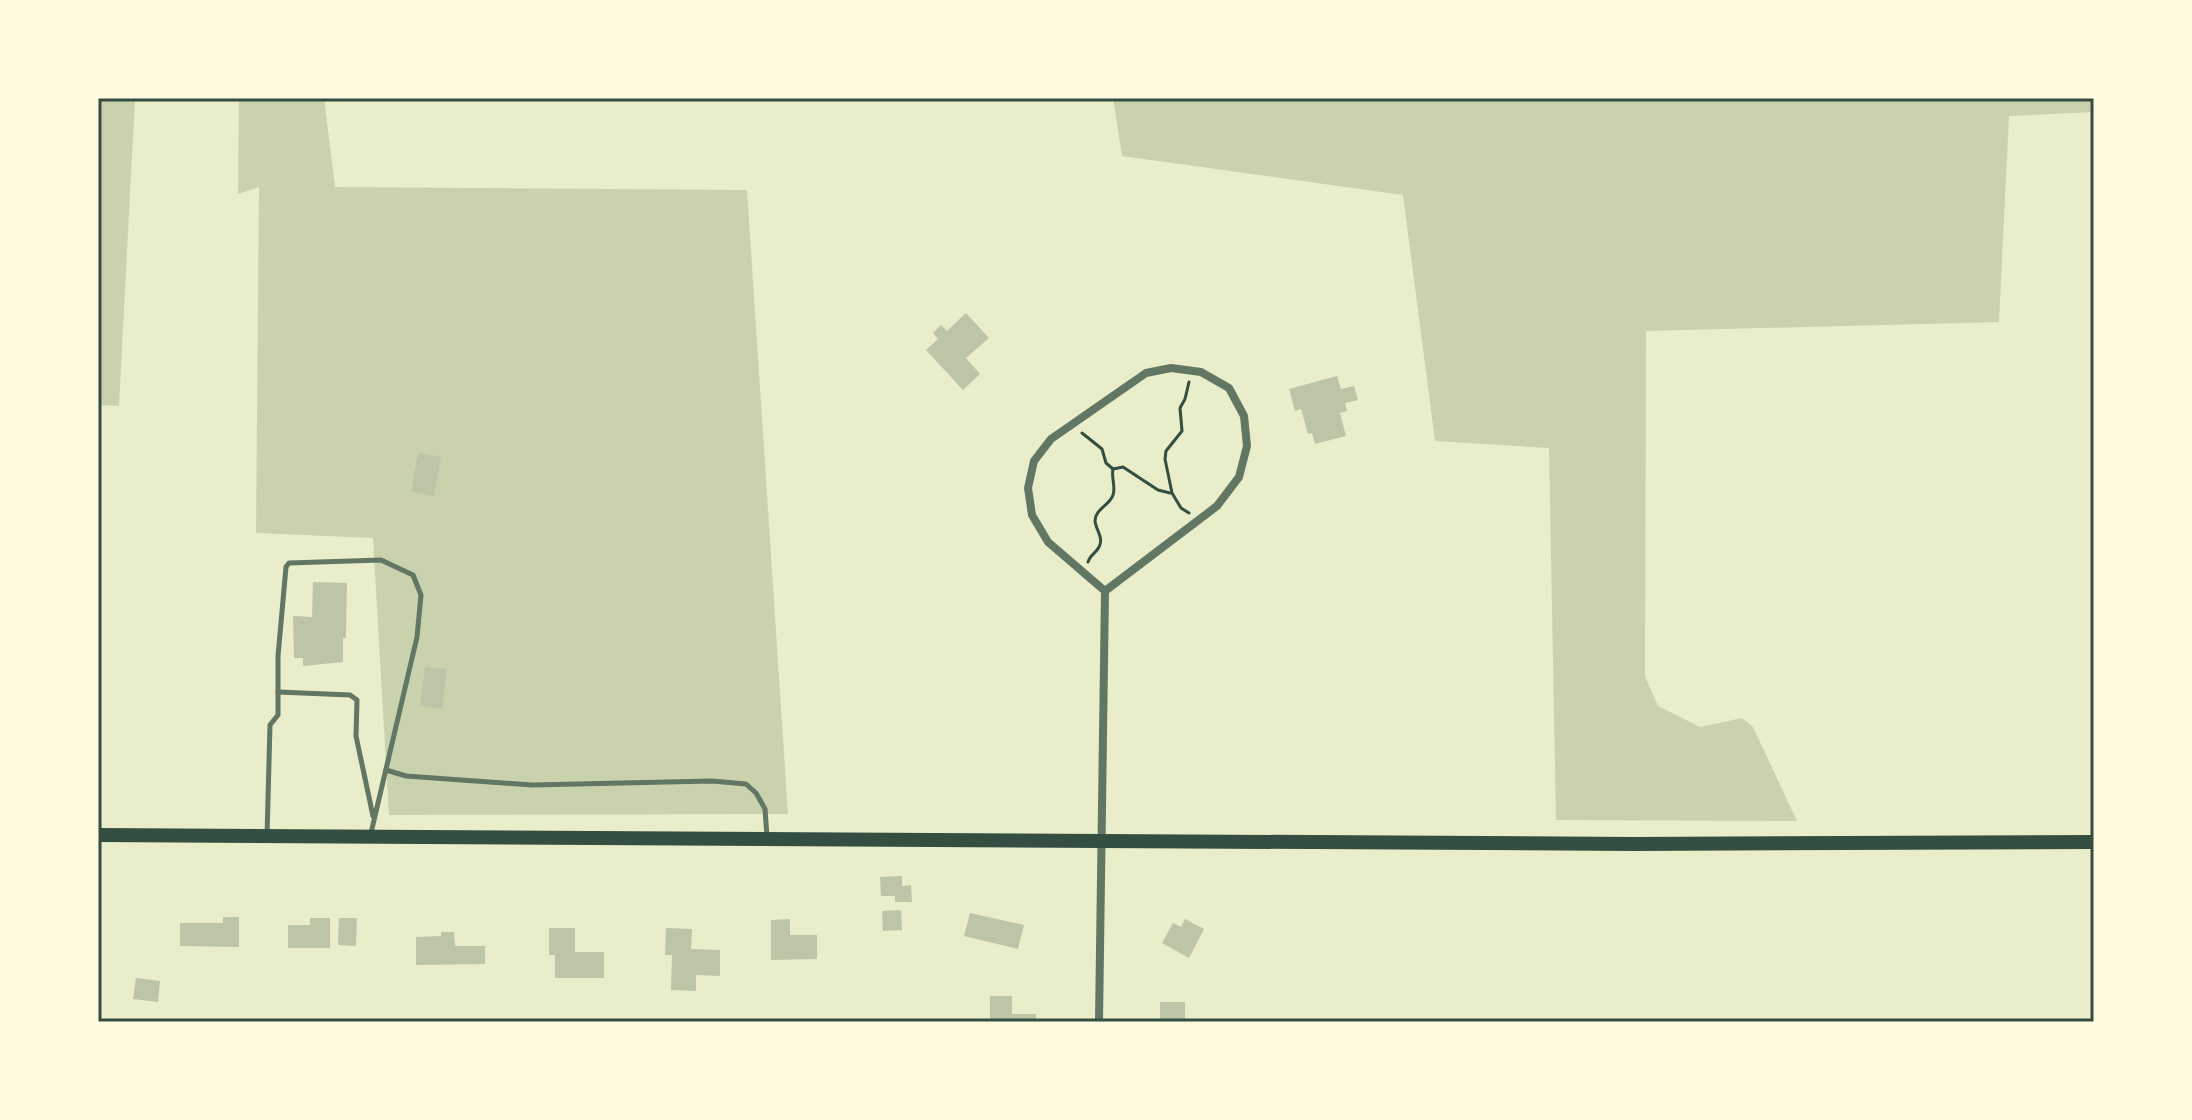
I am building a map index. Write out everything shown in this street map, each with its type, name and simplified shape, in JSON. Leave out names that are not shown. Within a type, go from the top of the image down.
[{"type":"main road","points":[[98,835],[1634,844],[2094,842]]},
{"type":"street","points":[[1171,368],[1201,372],[1229,388],[1244,416],[1247,446],[1239,477],[1217,506],[1105,591],[1048,542],[1032,515],[1028,488],[1034,461],[1051,439],[1146,373],[1171,368]]},
{"type":"street","points":[[1099,1022],[1105,591]]},
{"type":"lane","points":[[267,837],[270,725],[278,715],[278,656],[286,567],[289,563],[381,560],[413,575],[421,595],[417,637],[370,837]]},
{"type":"lane","points":[[278,692],[350,695],[357,700],[356,736],[374,821]]},
{"type":"lane","points":[[386,770],[406,776],[532,785],[712,781],[746,784],[756,793],[765,809],[767,838]]},
{"type":"path","points":[[1191,371],[1180,408],[1182,431],[1166,451],[1172,493],[1181,508],[1198,520]]},
{"type":"path","points":[[1074,423],[1085,438],[1102,449],[1106,463],[1113,469],[1113,497],[1097,514],[1095,523],[1101,539],[1084,573]]},
{"type":"path","points":[[1113,469],[1123,467],[1158,490],[1172,493]]},
{"type":"green space","points":[[98,98],[135,98],[119,406],[98,405]]},
{"type":"green space","points":[[239,98],[324,98],[335,187],[747,190],[788,814],[389,815],[373,538],[256,533],[259,187],[238,194]]},
{"type":"green space","points":[[1113,98],[2094,98],[2094,112],[2009,116],[1999,322],[1646,331],[1645,677],[1658,706],[1700,727],[1742,718],[1753,727],[1797,821],[1556,820],[1549,448],[1435,441],[1403,195],[1122,156]]},
{"type":"building","points":[[966,313],[989,338],[966,358],[980,374],[963,390],[926,350],[938,339],[933,333],[941,325],[947,331]]},
{"type":"building","points":[[1337,376],[1341,389],[1354,386],[1358,400],[1345,403],[1347,411],[1340,413],[1346,436],[1315,444],[1312,433],[1308,434],[1301,409],[1295,411],[1289,389]]},
{"type":"building","points":[[418,453],[441,457],[434,496],[411,492]]},
{"type":"building","points":[[313,582],[347,583],[343,662],[303,666],[303,658],[294,658],[293,616],[312,617]]},
{"type":"building","points":[[425,667],[447,669],[442,709],[420,706]]},
{"type":"building","points":[[902,876],[902,886],[911,885],[912,902],[895,902],[895,896],[881,896],[880,877]]},
{"type":"building","points":[[901,910],[902,930],[883,931],[882,911]]},
{"type":"building","points":[[970,913],[1024,925],[1018,949],[964,936]]},
{"type":"building","points":[[223,917],[239,917],[239,947],[180,946],[180,923],[223,923]]},
{"type":"building","points":[[310,918],[330,918],[330,948],[288,948],[288,925],[310,925]]},
{"type":"building","points":[[339,918],[357,918],[356,946],[338,945]]},
{"type":"building","points":[[790,919],[790,935],[817,935],[817,959],[771,960],[771,920]]},
{"type":"building","points":[[1185,919],[1204,929],[1189,958],[1162,943],[1173,923],[1181,927]]},
{"type":"building","points":[[549,928],[575,928],[575,952],[604,952],[604,978],[555,978],[555,955],[549,955]]},
{"type":"building","points":[[666,928],[692,929],[691,949],[720,950],[720,976],[696,975],[696,991],[671,990],[672,955],[665,955]]},
{"type":"building","points":[[441,932],[454,932],[455,946],[485,946],[485,964],[416,965],[416,937],[441,936]]},
{"type":"building","points":[[136,978],[160,981],[158,1002],[133,999]]},
{"type":"building","points":[[990,996],[1012,996],[1012,1014],[1036,1014],[1036,1022],[998,1022],[998,1019],[990,1019]]},
{"type":"building","points":[[1160,1002],[1185,1002],[1185,1022],[1160,1022]]}]
